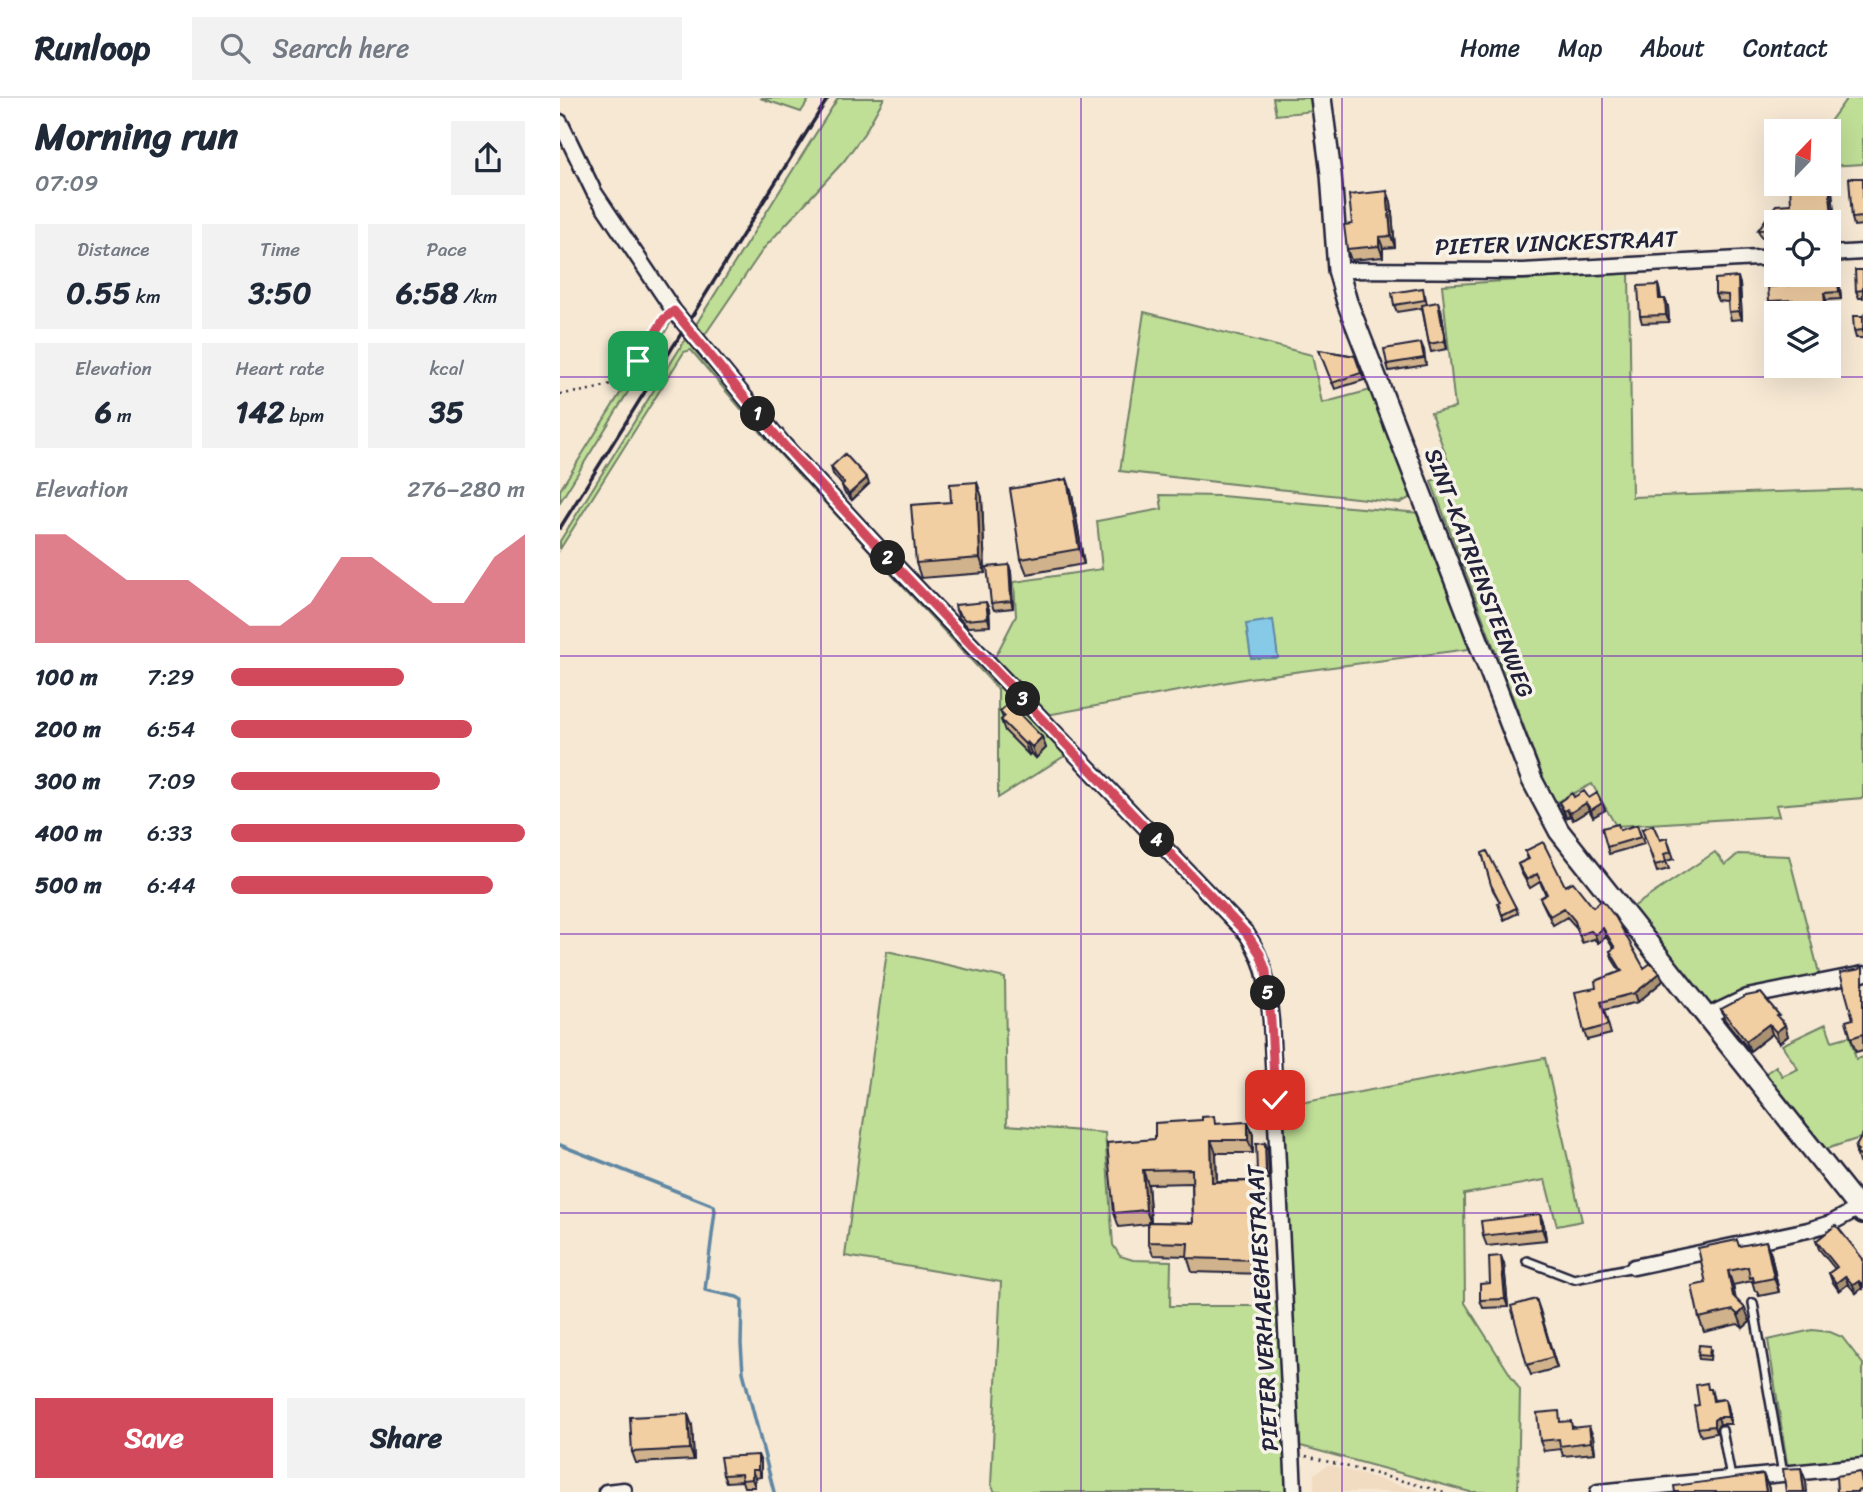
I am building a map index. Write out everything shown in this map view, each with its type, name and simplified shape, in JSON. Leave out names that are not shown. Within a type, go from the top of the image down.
[{"type":"street","name":"SINT-KATRIENSTEENWEG","points":[[1321,98],[1338,270],[1347,302],[1546,811],[1559,831],[1861,1210],[1808,1230],[1634,1267]]},
{"type":"street","name":"PIETER VERHAEGHESTRAAT","points":[[560,122],[594,192],[674,311],[784,445],[1247,934],[1260,954],[1266,971],[1271,1021],[1294,1492]]},
{"type":"street","points":[[1841,253],[1863,252]]},
{"type":"street","name":"PIETER VINCKESTRAAT","points":[[1338,270],[1523,271],[1764,258]]},
{"type":"street","points":[[1707,1016],[1747,997],[1863,974]]},
{"type":"street","points":[[1598,1492],[1863,1466]]},
{"type":"street","points":[[606,1492],[624,1490]]},
{"type":"lane","points":[[1527,1261],[1574,1279],[1634,1267]]},
{"type":"lane","points":[[1753,1303],[1783,1474]]},
{"type":"lane","points":[[1723,1430],[1731,1478]]},
{"type":"path","points":[[560,394],[599,389],[625,376],[638,361],[664,319],[674,311]]},
{"type":"path","points":[[1293,1453],[1446,1492]]},
{"type":"shaded area","points":[[1328,1465],[1424,1492],[1314,1492],[1314,1474]]},
{"type":"green space","points":[[760,98],[810,98],[801,112]]},
{"type":"green space","points":[[838,98],[884,98],[865,132],[844,161],[764,248],[704,336],[695,326]]},
{"type":"green space","points":[[1273,98],[1310,98],[1314,111],[1276,115]]},
{"type":"green space","points":[[1847,98],[1863,98],[1863,164],[1841,165],[1841,119],[1832,119]]},
{"type":"green space","points":[[1629,273],[1632,497],[1863,489],[1863,798],[1776,805],[1779,816],[1616,826],[1592,784],[1553,804],[1431,481],[1452,473],[1431,413],[1455,408],[1442,285]]},
{"type":"green space","points":[[1144,312],[1312,355],[1322,403],[1371,390],[1413,496],[1400,503],[1120,471]]},
{"type":"green space","points":[[665,320],[670,324],[560,502],[560,490],[621,392],[616,386],[636,368]]},
{"type":"green space","points":[[687,337],[1066,755],[998,798],[998,689],[775,449],[691,350],[684,352],[560,549],[560,541]]},
{"type":"green space","points":[[1160,495],[1221,496],[1420,513],[1469,649],[1249,678],[1047,715],[993,661],[1016,616],[1014,582],[1102,569],[1097,521],[1162,509]]},
{"type":"green space","points":[[1715,852],[1725,865],[1738,854],[1789,856],[1819,973],[1811,976],[1813,981],[1711,1007],[1633,907]]},
{"type":"green space","points":[[887,951],[1005,978],[1007,1125],[1105,1133],[1113,1245],[1120,1256],[1133,1260],[1171,1261],[1170,1306],[1261,1306],[1282,1301],[1289,1492],[995,1492],[991,1485],[1001,1282],[845,1256]]},
{"type":"green space","points":[[1826,1024],[1832,1041],[1850,1036],[1856,1059],[1863,1057],[1863,1137],[1826,1149],[1765,1074],[1776,1066],[1782,1076],[1798,1069],[1782,1045]]},
{"type":"green space","points":[[1545,1058],[1582,1221],[1557,1226],[1545,1180],[1464,1194],[1465,1303],[1520,1390],[1518,1492],[1470,1492],[1297,1445],[1293,1329],[1278,1107]]},
{"type":"green space","points":[[1812,1330],[1830,1332],[1842,1337],[1863,1364],[1863,1461],[1793,1468],[1787,1463],[1768,1340]]},
{"type":"water","points":[[1273,620],[1278,658],[1251,658],[1246,624]]},
{"type":"building","points":[[1849,178],[1863,178],[1863,217],[1852,218]]},
{"type":"building","points":[[1387,191],[1391,236],[1379,237],[1379,246],[1347,249],[1344,225],[1352,224],[1349,195]]},
{"type":"building","points":[[1791,196],[1830,196],[1831,210],[1772,210],[1776,205],[1791,204]]},
{"type":"building","points":[[1855,270],[1863,270],[1863,290],[1856,291]]},
{"type":"building","points":[[1738,277],[1739,311],[1729,312],[1728,295],[1715,294],[1715,279]]},
{"type":"building","points":[[1658,285],[1659,299],[1665,299],[1666,315],[1640,316],[1638,286]]},
{"type":"building","points":[[1768,287],[1838,287],[1839,292],[1824,293],[1825,301],[1769,301]]},
{"type":"building","points":[[1423,288],[1425,300],[1394,305],[1392,293]]},
{"type":"building","points":[[1438,302],[1445,341],[1429,344],[1422,305]]},
{"type":"building","points":[[1853,316],[1863,316],[1863,330],[1854,331]]},
{"type":"building","points":[[1421,343],[1424,358],[1387,364],[1384,349]]},
{"type":"building","points":[[1319,350],[1355,356],[1361,373],[1332,383]]},
{"type":"building","points":[[845,454],[867,478],[849,494],[831,467]]},
{"type":"building","points":[[1067,479],[1079,549],[1021,559],[1010,489]]},
{"type":"building","points":[[977,482],[980,558],[916,563],[911,505],[951,502],[950,484]]},
{"type":"building","points":[[1009,565],[1011,601],[991,603],[987,567]]},
{"type":"building","points":[[986,602],[988,618],[965,620],[955,605]]},
{"type":"building","points":[[1009,703],[1042,737],[1032,747],[1027,742],[1025,744],[1001,720],[1005,716],[1000,711]]},
{"type":"building","points":[[1584,791],[1589,798],[1597,793],[1602,803],[1591,810],[1586,803],[1570,813],[1567,809],[1564,811],[1559,802],[1572,793],[1574,797]]},
{"type":"building","points":[[1618,824],[1620,830],[1637,825],[1641,837],[1607,847],[1602,828]]},
{"type":"building","points":[[1653,825],[1660,840],[1667,838],[1671,852],[1664,854],[1666,862],[1655,865],[1642,829]]},
{"type":"building","points":[[1543,842],[1565,886],[1573,882],[1593,907],[1602,900],[1616,918],[1644,968],[1651,963],[1660,973],[1635,993],[1601,1002],[1608,1025],[1584,1032],[1575,992],[1596,988],[1595,981],[1622,971],[1610,951],[1615,948],[1603,928],[1595,935],[1591,931],[1579,935],[1575,921],[1564,908],[1550,916],[1540,898],[1547,894],[1537,874],[1527,880],[1518,864],[1529,859],[1525,851]]},
{"type":"building","points":[[1487,851],[1516,908],[1502,915],[1482,853]]},
{"type":"building","points":[[1863,966],[1863,1034],[1851,1038],[1846,1021],[1853,1019],[1840,973]]},
{"type":"building","points":[[1761,993],[1785,1025],[1776,1032],[1769,1024],[1746,1041],[1721,1009],[1746,996]]},
{"type":"building","points":[[1214,1116],[1215,1124],[1248,1122],[1248,1140],[1211,1140],[1212,1182],[1261,1181],[1262,1198],[1256,1198],[1257,1225],[1260,1225],[1259,1260],[1187,1258],[1188,1243],[1148,1242],[1148,1222],[1193,1223],[1192,1169],[1143,1170],[1146,1210],[1114,1213],[1107,1143],[1155,1139],[1155,1123],[1202,1120],[1202,1117]]},
{"type":"building","points":[[1863,1134],[1863,1158],[1856,1153],[1858,1150],[1855,1148]]},
{"type":"building","points":[[1265,1143],[1266,1172],[1257,1172],[1256,1144]]},
{"type":"building","points":[[1540,1214],[1542,1229],[1483,1236],[1481,1221]]},
{"type":"building","points":[[1836,1225],[1863,1259],[1863,1286],[1859,1281],[1853,1285],[1845,1276],[1836,1283],[1829,1273],[1837,1267],[1816,1241]]},
{"type":"building","points":[[1737,1240],[1739,1246],[1766,1241],[1774,1278],[1754,1282],[1753,1277],[1750,1278],[1748,1267],[1728,1271],[1733,1296],[1745,1308],[1738,1315],[1733,1310],[1699,1318],[1692,1286],[1706,1283],[1698,1248]]},
{"type":"building","points":[[1501,1256],[1505,1299],[1480,1300],[1480,1284],[1490,1283],[1489,1257]]},
{"type":"building","points":[[1536,1299],[1553,1357],[1527,1365],[1511,1306]]},
{"type":"building","points":[[1699,1345],[1710,1346],[1709,1356],[1698,1355]]},
{"type":"building","points":[[1707,1383],[1713,1401],[1725,1399],[1728,1417],[1718,1417],[1714,1420],[1714,1426],[1698,1428],[1694,1406],[1699,1405],[1696,1385]]},
{"type":"building","points":[[1559,1411],[1560,1422],[1571,1421],[1572,1428],[1589,1426],[1591,1442],[1560,1446],[1559,1439],[1540,1441],[1537,1413]]},
{"type":"building","points":[[688,1414],[690,1449],[632,1452],[630,1417]]},
{"type":"building","points":[[758,1455],[758,1470],[752,1470],[752,1479],[742,1480],[741,1474],[723,1475],[720,1457]]},
{"type":"building","points":[[1801,1468],[1804,1492],[1786,1492],[1783,1469]]},
{"type":"building","points":[[1860,1472],[1863,1489],[1857,1492],[1837,1492],[1836,1476]]},
{"type":"building","points":[[1763,1474],[1766,1492],[1675,1492],[1674,1486]]},
{"type":"waterway","points":[[560,1145],[714,1206],[705,1290],[742,1300],[743,1372],[774,1492]]},
{"type":"railway","points":[[560,528],[828,98]]},
{"type":"route","points":[[638,361],[664,319],[674,311],[784,445],[1247,934],[1260,954],[1266,971],[1275,1100]]}]
